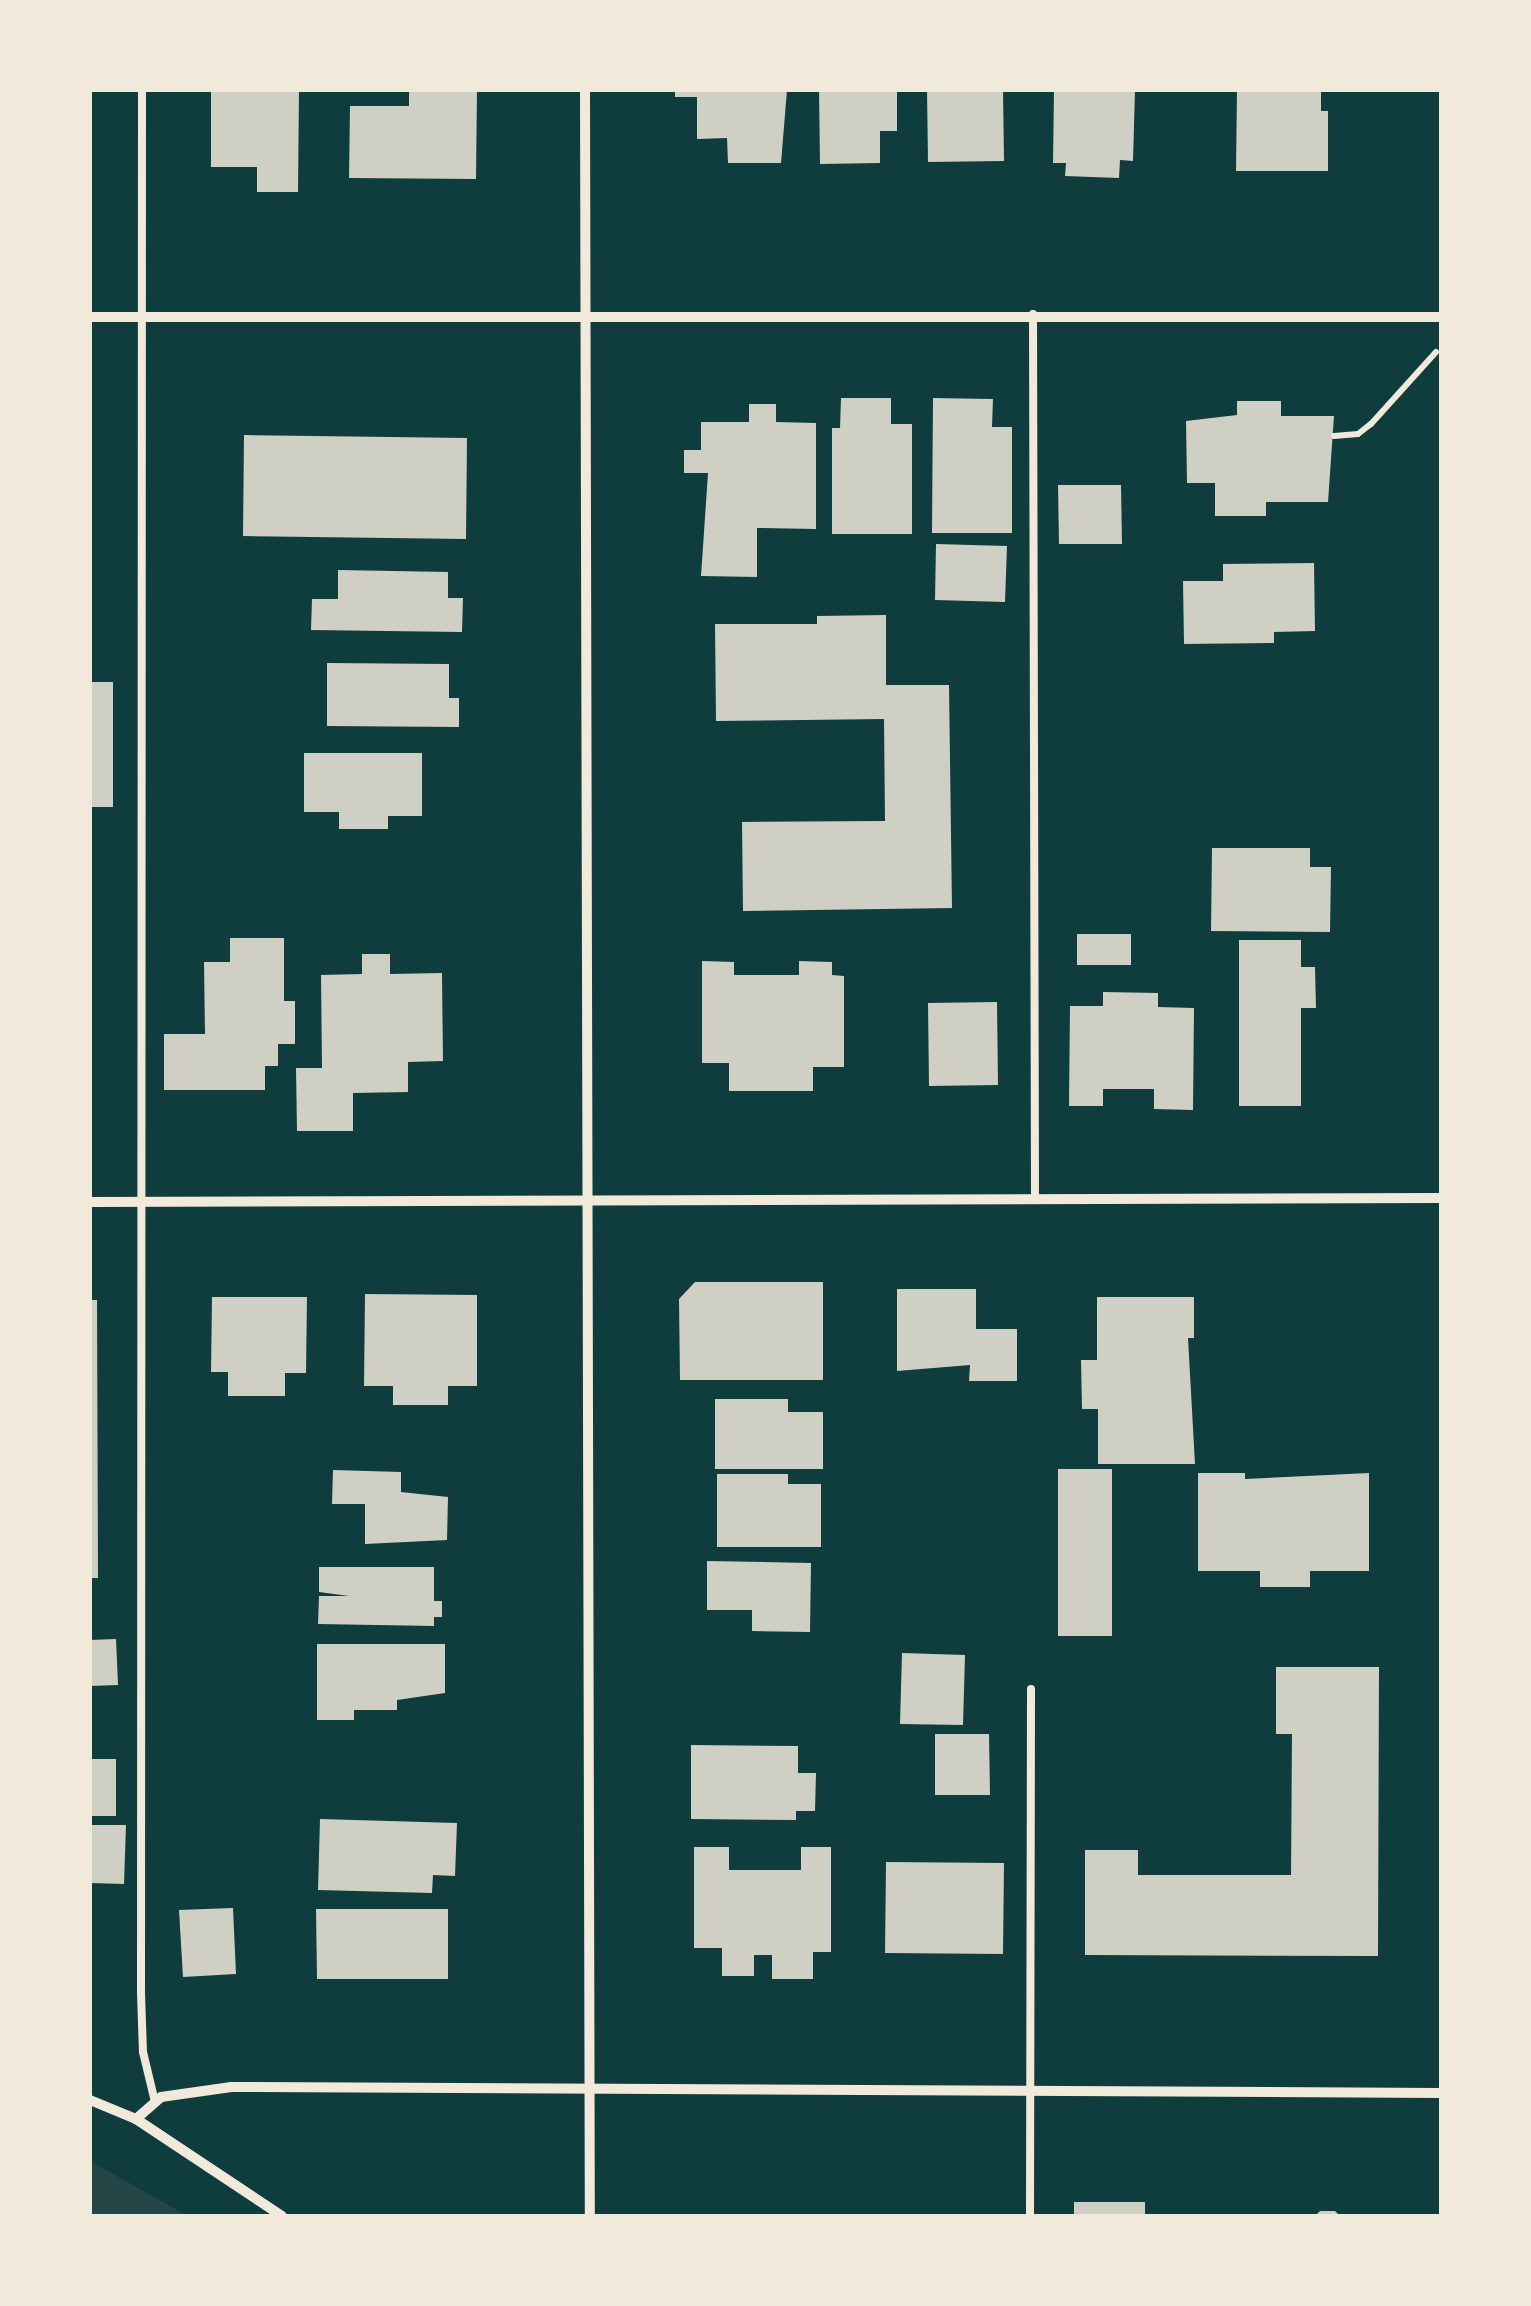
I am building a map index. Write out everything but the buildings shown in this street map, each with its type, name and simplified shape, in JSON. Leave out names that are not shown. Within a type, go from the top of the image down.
[{"type":"street","points":[[585,90],[590,2216]]},
{"type":"street","points":[[90,316],[1441,317]]},
{"type":"street","points":[[90,1202],[589,1197],[1441,1198]]},
{"type":"street","points":[[136,2119],[155,2102],[232,2087],[1441,2094]]},
{"type":"street","points":[[90,2100],[136,2119],[282,2216]]},
{"type":"lane","points":[[142,90],[145,1202],[141,1993],[143,2052],[155,2102]]},
{"type":"lane","points":[[1033,314],[1035,1198]]},
{"type":"lane","points":[[1030,2216],[1031,1689]]},
{"type":"path","points":[[1334,436],[1358,434],[1371,424],[1436,351]]},
{"type":"shaded area","points":[[90,2161],[188,2216],[90,2216]]}]
